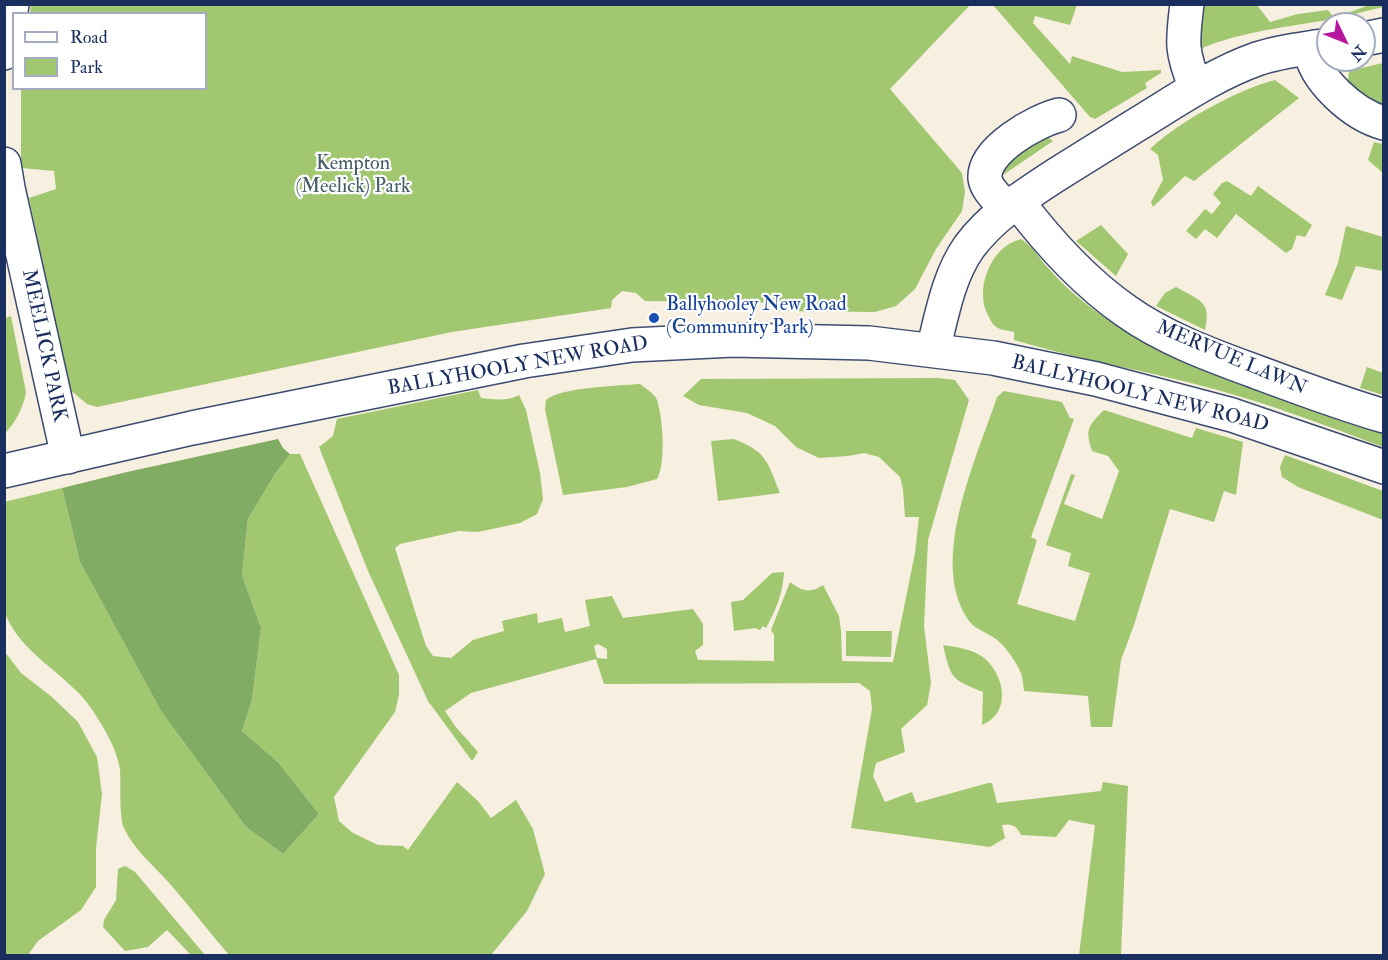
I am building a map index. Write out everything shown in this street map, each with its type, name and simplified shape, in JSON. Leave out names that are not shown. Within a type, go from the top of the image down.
[{"type":"street","points":[[4,53],[12,4]]},
{"type":"street","points":[[1187,4],[1182,42],[1186,62],[1197,88]]},
{"type":"street","points":[[933,350],[944,302],[954,275],[968,249],[985,227],[1011,205],[1223,73],[1258,59],[1316,47]]},
{"type":"street","points":[[1316,51],[1311,58],[1316,69]]},
{"type":"street","points":[[1319,72],[1350,106],[1371,120],[1383,123]]},
{"type":"street","name":"MERVUE LAWN","points":[[1059,115],[1027,128],[995,154],[988,165],[985,177],[987,186],[1041,232],[1078,272],[1108,298],[1146,324],[1209,355],[1320,396],[1383,416]]},
{"type":"street","name":"MEELICK PARK","points":[[4,164],[68,457]]},
{"type":"street","name":"BALLYHOOLY NEW ROAD","points":[[4,471],[347,396],[524,362],[632,345],[722,340],[869,343],[993,358],[1096,379],[1232,415],[1383,467]]},
{"type":"green space","name":"Kempton (Meelick) Park","points":[[31,5],[970,5],[890,89],[962,173],[965,192],[962,211],[936,249],[915,289],[896,306],[875,312],[778,311],[781,303],[645,301],[636,293],[622,291],[612,300],[611,308],[452,332],[97,407],[87,404],[69,389],[29,198],[56,189],[54,171],[21,168],[21,90],[207,90],[207,12],[30,12]]},
{"type":"green space","points":[[993,5],[1077,5],[1070,25],[1035,16],[1033,23],[1070,64],[1072,56],[1122,72],[1161,70],[1161,73],[1145,83],[1147,88],[1095,119],[1090,117]]},
{"type":"green space","points":[[1199,5],[1257,5],[1270,22],[1298,14],[1328,10],[1330,12],[1316,12],[1316,22],[1232,38],[1200,49]]},
{"type":"green space","points":[[1369,5],[1383,5],[1383,7],[1362,12],[1350,12]]},
{"type":"green space","points":[[1383,63],[1383,105],[1357,92],[1348,81],[1349,72],[1376,72],[1376,65]]},
{"type":"green space","points":[[1275,80],[1299,98],[1194,181],[1185,176],[1153,207],[1151,202],[1163,180],[1158,155],[1150,149],[1209,108],[1260,84]]},
{"type":"green space","points":[[1046,136],[1053,141],[1000,177],[1003,167],[1010,159]]},
{"type":"green space","points":[[1374,142],[1383,144],[1383,173],[1368,160]]},
{"type":"green space","points":[[1227,181],[1251,196],[1258,186],[1312,225],[1305,237],[1297,235],[1292,249],[1286,253],[1236,214],[1217,238],[1205,229],[1196,239],[1186,231],[1205,209],[1212,214],[1221,203],[1213,194],[1222,183]]},
{"type":"green space","points":[[1101,225],[1128,254],[1116,276],[1076,241]]},
{"type":"green space","points":[[1346,226],[1383,237],[1383,271],[1356,266],[1342,300],[1325,295],[1338,263]]},
{"type":"green space","points":[[1021,239],[1078,297],[1142,341],[1191,365],[1241,385],[1348,424],[1383,433],[1383,447],[1236,395],[1014,340],[1014,332],[998,328],[991,322],[983,301],[983,290],[989,268],[995,258],[1011,243]]},
{"type":"green space","points":[[1176,287],[1202,302],[1207,313],[1205,330],[1156,306],[1165,293]]},
{"type":"green space","points":[[11,316],[26,392],[18,414],[5,433],[5,318]]},
{"type":"green space","points":[[1367,367],[1383,373],[1383,395],[1360,388]]},
{"type":"green space","points":[[938,378],[955,380],[969,400],[928,540],[924,626],[931,683],[927,705],[901,729],[905,752],[876,763],[873,776],[885,802],[912,792],[916,803],[988,783],[992,783],[997,803],[1101,791],[1103,782],[1128,786],[1121,955],[1079,955],[1095,825],[1069,820],[1056,837],[1021,835],[1014,826],[1002,825],[1005,838],[990,847],[851,828],[872,709],[870,691],[859,683],[604,684],[596,659],[471,693],[445,711],[478,752],[472,761],[428,701],[368,571],[319,447],[333,436],[337,419],[478,390],[481,398],[505,399],[519,395],[526,410],[540,473],[543,499],[537,514],[520,523],[478,532],[459,531],[400,544],[395,548],[426,646],[433,656],[451,658],[473,640],[504,631],[502,621],[537,613],[538,623],[562,618],[565,632],[590,626],[585,600],[612,596],[623,618],[693,609],[703,624],[703,645],[695,651],[698,660],[774,661],[774,635],[771,630],[790,582],[806,590],[814,590],[823,585],[839,616],[842,661],[893,662],[915,553],[919,517],[905,517],[900,477],[879,457],[864,453],[819,458],[796,447],[775,426],[747,413],[699,405],[683,396],[701,379]],"holes":[[[598,644],[607,649],[607,659],[597,658],[594,646]]]},
{"type":"green space","points":[[640,384],[654,396],[659,408],[663,452],[657,479],[627,487],[563,495],[545,409],[546,400],[564,392]]},
{"type":"green space","points":[[1004,391],[1062,402],[1070,418],[1074,419],[1031,537],[1037,540],[1017,604],[1075,621],[1090,573],[1068,566],[1071,553],[1046,545],[1071,474],[1075,475],[1064,504],[1102,519],[1119,471],[1108,456],[1092,451],[1089,428],[1099,415],[1104,410],[1192,438],[1196,428],[1243,442],[1236,495],[1224,491],[1214,522],[1170,509],[1121,660],[1112,727],[1091,727],[1088,696],[1024,691],[1021,673],[1013,658],[997,640],[970,622],[957,594],[953,567],[960,508],[997,397]]},
{"type":"green space","points":[[278,439],[290,454],[248,519],[242,575],[261,628],[252,700],[242,731],[278,762],[319,814],[283,854],[246,827],[161,711],[80,562],[62,488]]},
{"type":"green space","points":[[734,439],[760,453],[780,493],[718,501],[711,441]]},
{"type":"green space","points":[[290,454],[300,454],[399,675],[399,695],[395,712],[334,797],[339,821],[353,833],[378,845],[403,846],[408,850],[457,782],[478,801],[491,818],[516,800],[533,829],[545,874],[527,911],[491,955],[229,955],[128,836],[121,817],[118,761],[106,732],[93,711],[71,686],[31,651],[10,624],[4,609],[4,502],[62,488],[80,562],[161,711],[246,827],[283,854],[319,814],[278,762],[242,731],[252,700],[261,628],[242,575],[248,519]]},
{"type":"green space","points":[[1285,455],[1383,491],[1383,520],[1298,487],[1282,477],[1280,467]]},
{"type":"green space","points":[[784,572],[778,601],[766,628],[763,626],[760,630],[755,628],[734,631],[731,602],[743,600],[772,573]]},
{"type":"green space","points":[[846,631],[892,631],[891,657],[846,656]]},
{"type":"green space","points":[[943,645],[975,652],[995,670],[1001,686],[1001,702],[993,718],[982,725],[983,692],[964,684],[954,676],[948,665]]},
{"type":"green space","points":[[5,652],[21,673],[52,697],[78,722],[97,757],[102,794],[96,848],[96,887],[81,910],[38,941],[28,955],[5,955]]},
{"type":"green space","points":[[125,866],[135,872],[205,955],[191,955],[167,930],[148,947],[125,951],[103,927],[104,920],[116,900],[118,869]]},
{"type":"place","name":"Ballyhooley New Road (Community Park)","points":[[654,318]]}]
